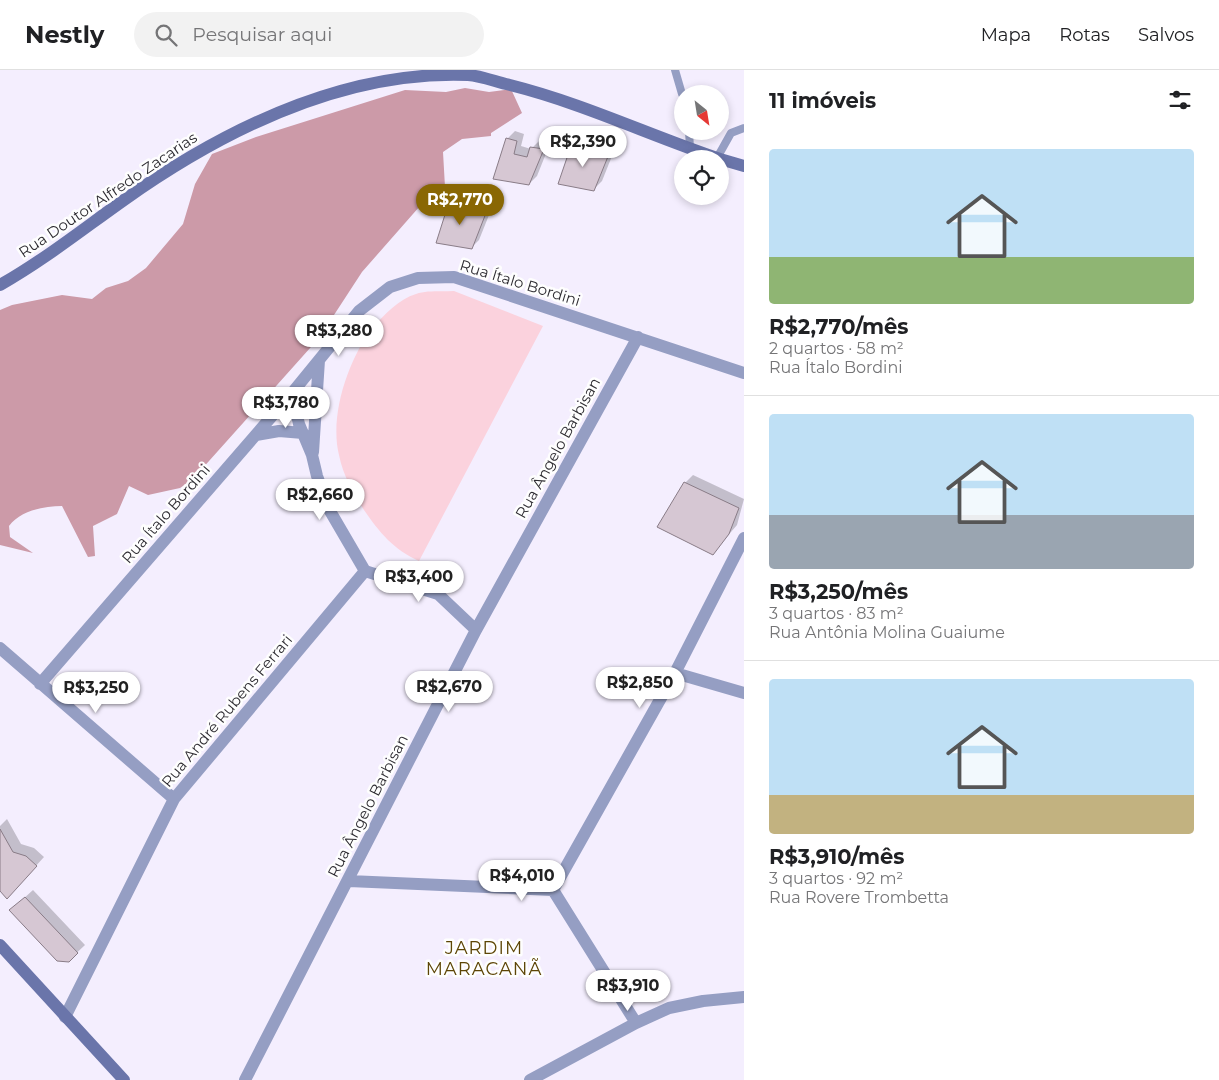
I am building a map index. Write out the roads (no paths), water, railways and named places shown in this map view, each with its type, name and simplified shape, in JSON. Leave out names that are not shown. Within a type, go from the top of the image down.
[{"type":"street","name":"Rua Doutor Alfredo Zacarias","points":[[0,285],[34,266],[126,199],[230,132],[306,97],[397,75],[468,72],[548,95],[695,150]]},
{"type":"street","name":"Rua Doutor Alfredo Zacarias","points":[[729,162],[744,166]]},
{"type":"street","name":"Rua Ítalo Bordini","points":[[40,684],[292,393],[358,311],[372,298],[390,287],[418,278],[454,277],[744,373]]},
{"type":"street","name":"Rua Ângelo Barbisan","points":[[245,1080],[476,630],[638,337]]},
{"type":"street","points":[[312,455],[319,360]]},
{"type":"street","points":[[292,393],[303,433],[330,511],[365,571],[438,594],[476,630]]},
{"type":"street","points":[[256,435],[279,431],[303,433]]},
{"type":"street","points":[[554,890],[676,673],[744,538]]},
{"type":"street","name":"Rua André Rubens Ferrari","points":[[65,1017],[174,799],[365,571]]},
{"type":"street","points":[[0,648],[174,799]]},
{"type":"street","points":[[676,673],[744,693]]},
{"type":"street","points":[[349,880],[554,890]]},
{"type":"street","points":[[554,890],[636,1023]]},
{"type":"street","points":[[0,946],[124,1080]]},
{"type":"street","points":[[530,1080],[636,1023],[669,1008],[703,1001],[744,997]]},
{"type":"lane","points":[[675,70],[679,85]]},
{"type":"lane","points":[[723,150],[730,133],[744,128]]},
{"type":"lane","points":[[690,140],[690,148]]},
{"type":"district","name":"JARDIM MARACANÃ","points":[[484,958]]}]
